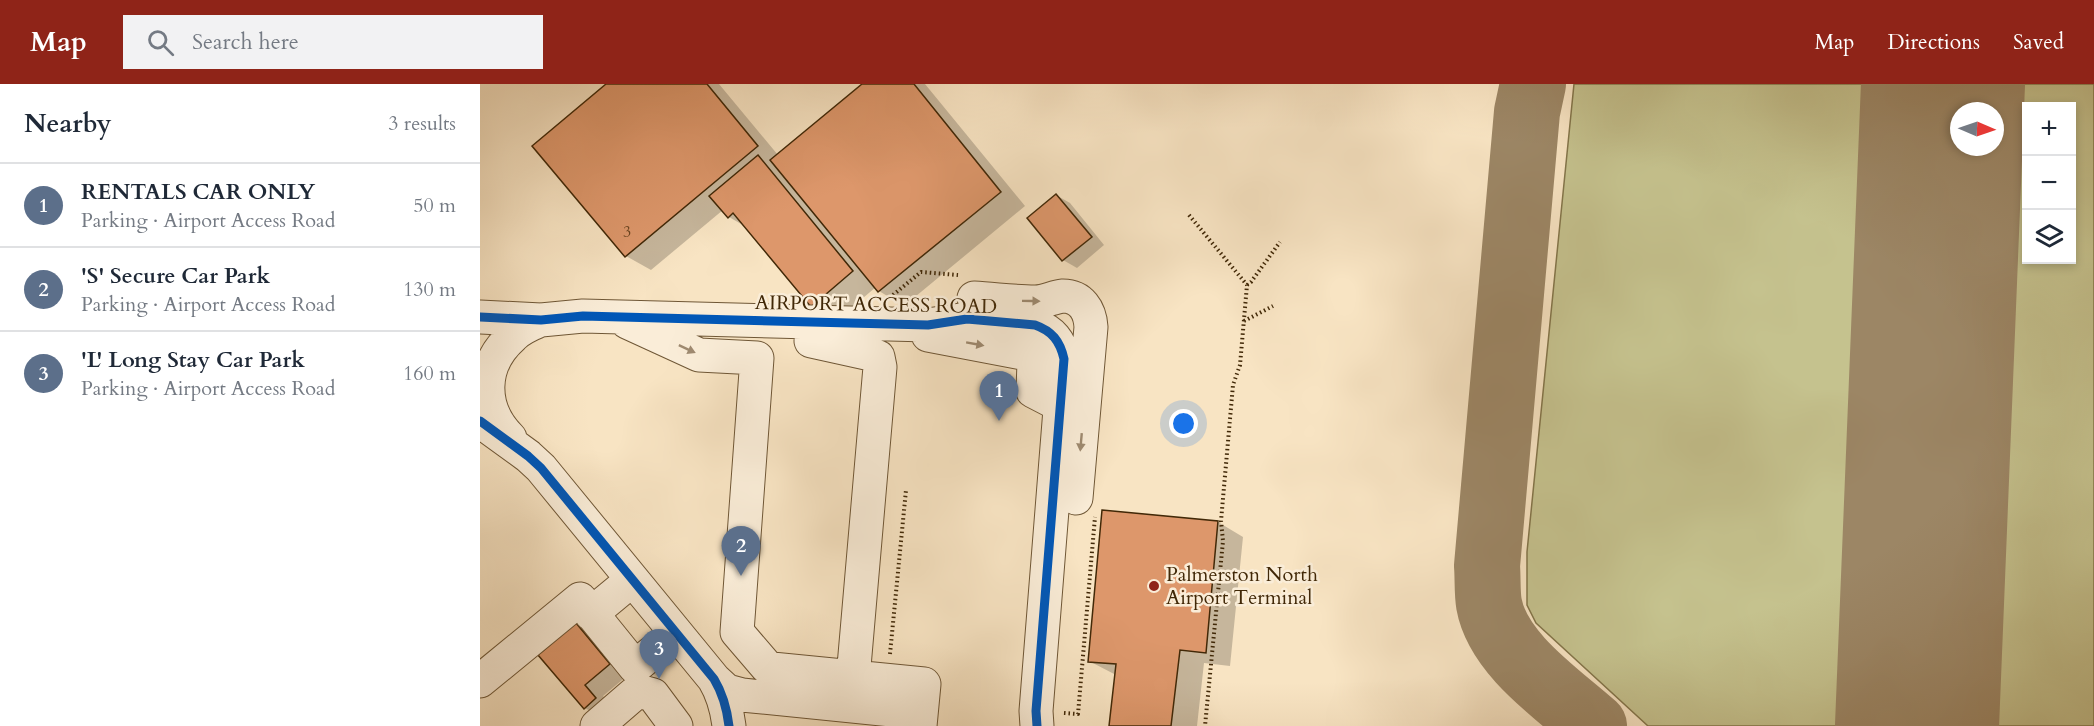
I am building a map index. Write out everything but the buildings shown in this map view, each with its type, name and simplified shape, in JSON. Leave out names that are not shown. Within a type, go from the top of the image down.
[{"type":"street","name":"AIRPORT ACCESS ROAD","points":[[480,317],[541,320],[583,316],[885,323],[907,320],[943,302],[965,297],[1037,302],[1063,296],[1077,300],[1088,310],[1091,327],[1075,508],[1070,525],[1048,721]]},
{"type":"street","points":[[614,317],[699,355],[758,358],[737,632],[767,667],[777,670],[924,684],[913,722],[727,691],[723,699]]},
{"type":"street","points":[[541,320],[518,332],[501,349],[489,370],[488,397],[497,422],[503,431],[541,468],[676,633],[723,699],[753,726]]},
{"type":"street","points":[[759,321],[811,342],[861,351],[878,357],[880,380],[853,678]]},
{"type":"street","points":[[885,323],[936,337],[1028,354],[1034,361],[1033,391],[1060,405],[1036,711],[1048,721]]},
{"type":"street","points":[[480,421],[528,456]]},
{"type":"street","points":[[591,614],[632,580]]},
{"type":"street","points":[[480,681],[580,599],[635,667],[676,633]]},
{"type":"street","points":[[597,726],[634,694],[642,692],[653,695],[676,726]]},
{"type":"path","points":[[1189,215],[1247,285]]},
{"type":"path","points":[[1205,726],[1223,541],[1220,528],[1233,385],[1240,365],[1247,285],[1280,242]]},
{"type":"path","points":[[1243,321],[1273,306]]},
{"type":"path","points":[[890,659],[906,490]]},
{"type":"path","points":[[1048,721],[1078,714],[1096,510]]},
{"type":"shaded area","points":[[1574,84],[2094,84],[2094,726],[1648,726],[1536,623],[1527,605],[1527,552]]},
{"type":"taxiway","points":[[1533,84],[1527,112],[1487,566],[1488,599],[1495,622],[1504,640],[1517,656],[1547,687],[1594,726]]},
{"type":"runway","points":[[1917,726],[1943,84]]},
{"type":"cycle path","points":[[480,317],[541,320],[583,316],[928,325],[967,319],[1035,325],[1046,330],[1058,342],[1064,359],[1036,711],[1037,726]]},
{"type":"cycle path","points":[[480,421],[541,468],[714,679],[724,702],[729,726]]},
{"type":"place","name":"RENTALS CAR ONLY","points":[[999,421]]},
{"type":"place","name":"'S' Secure Car Park","points":[[741,576]]},
{"type":"place","name":"Palmerston North Airport Terminal","points":[[1154,586]]},
{"type":"place","name":"'L' Long Stay Car Park","points":[[659,679]]}]
